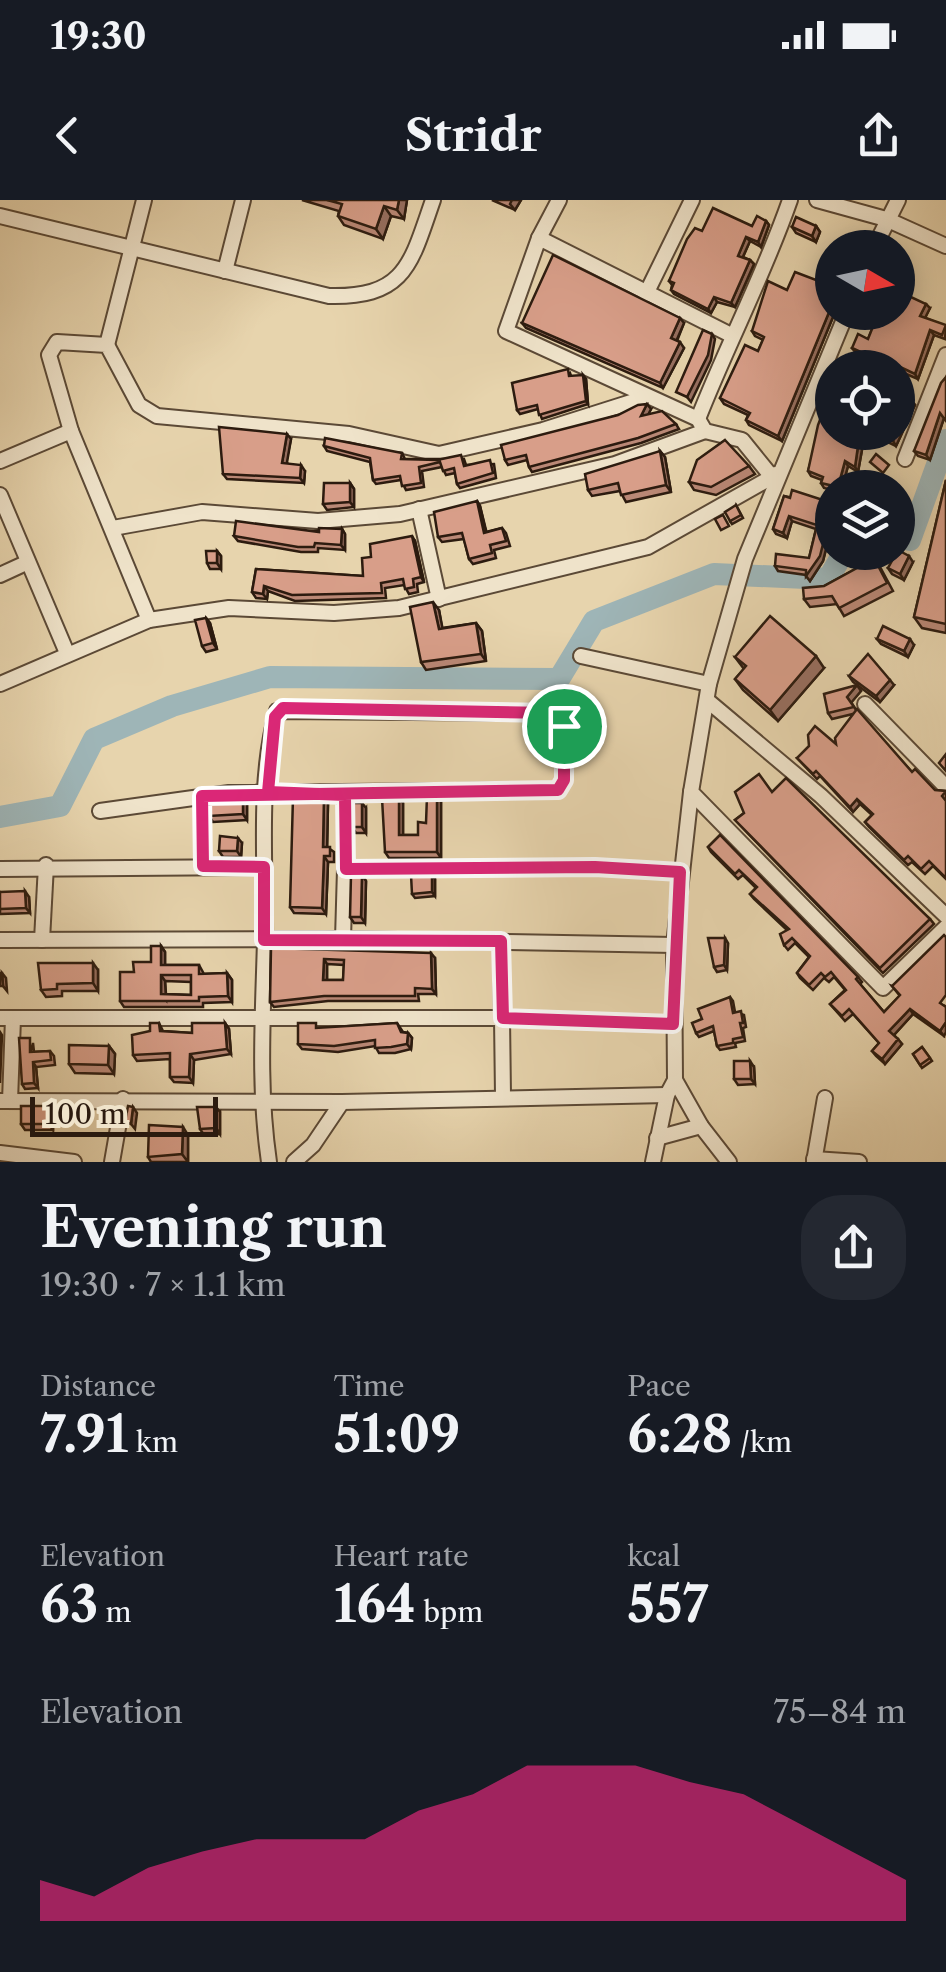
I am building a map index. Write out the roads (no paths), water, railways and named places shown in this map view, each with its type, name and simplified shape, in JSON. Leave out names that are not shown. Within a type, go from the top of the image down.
[{"type":"street","points":[[144,200],[107,344],[146,412],[349,434],[439,454],[543,430],[647,397]]},
{"type":"street","points":[[225,271],[244,200]]},
{"type":"street","points":[[0,216],[330,296],[372,294],[388,288],[410,266],[433,200]]},
{"type":"street","points":[[559,200],[539,238],[506,331],[701,425],[742,440],[776,474]]},
{"type":"street","points":[[646,294],[692,200]]},
{"type":"street","points":[[113,528],[202,512],[318,520],[420,509],[615,464],[701,425],[731,336],[768,264],[790,200]]},
{"type":"street","points":[[817,200],[886,219],[946,246]]},
{"type":"street","points":[[881,230],[898,200]]},
{"type":"street","points":[[539,238],[731,336]]},
{"type":"street","points":[[729,1162],[701,1126],[676,1080],[674,945],[680,872],[709,684],[738,592],[744,559],[776,474],[839,330]]},
{"type":"street","points":[[107,344],[57,342],[50,347],[71,430],[149,620]]},
{"type":"street","points":[[905,459],[946,355]]},
{"type":"street","points":[[0,461],[71,430]]},
{"type":"street","points":[[0,684],[149,620],[229,608],[363,613],[439,599],[648,547],[776,474]]},
{"type":"street","points":[[0,495],[26,564],[67,653]]},
{"type":"street","points":[[420,509],[439,599]]},
{"type":"street","points":[[0,575],[26,564]]},
{"type":"street","points":[[581,656],[709,684]]},
{"type":"street","points":[[708,702],[822,796],[946,916]]},
{"type":"street","points":[[865,704],[946,787]]},
{"type":"street","points":[[100,811],[202,796],[268,792],[345,795],[558,790],[564,780],[564,726],[550,713],[283,708],[275,717],[268,792],[264,867],[261,1018],[260,1101],[269,1162]]},
{"type":"street","points":[[691,792],[884,988],[946,927]]},
{"type":"street","points":[[343,938],[345,795]]},
{"type":"street","points":[[202,796],[203,866]]},
{"type":"street","points":[[0,869],[46,865],[264,867]]},
{"type":"street","points":[[42,940],[46,865]]},
{"type":"street","points":[[346,869],[595,867],[680,872]]},
{"type":"street","points":[[0,940],[343,938],[674,945]]},
{"type":"street","points":[[501,941],[502,1095]]},
{"type":"street","points":[[668,1095],[502,1095],[342,1102],[5,1101],[7,1018],[503,1018],[673,1024]]},
{"type":"street","points":[[653,1162],[668,1095],[676,1080]]},
{"type":"street","points":[[825,1098],[814,1160],[859,1162]]},
{"type":"street","points":[[112,1162],[122,1099]]},
{"type":"street","points":[[294,1162],[313,1144],[342,1102]]},
{"type":"street","points":[[658,1138],[701,1126]]},
{"type":"street","points":[[0,1153],[74,1162]]},
{"type":"waterway","points":[[915,526],[946,440]]},
{"type":"waterway","points":[[0,817],[60,806],[94,739],[172,706],[270,677],[559,679],[594,621],[714,574],[828,579],[833,570]]}]
